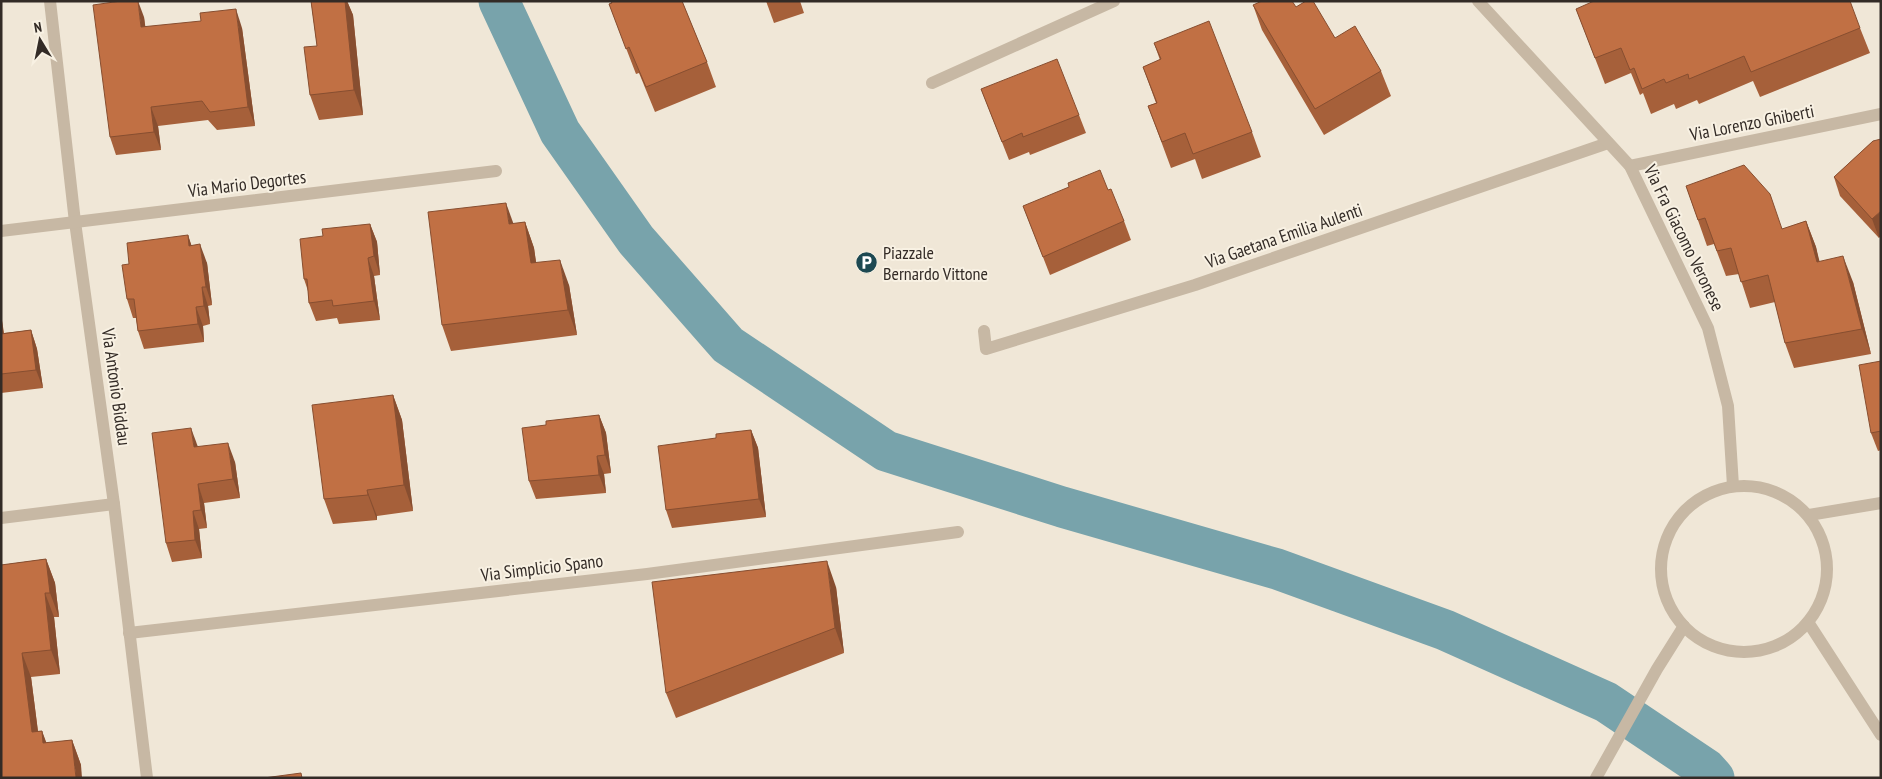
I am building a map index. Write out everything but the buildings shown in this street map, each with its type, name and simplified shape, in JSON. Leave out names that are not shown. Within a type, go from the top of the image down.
[{"type":"street","name":"Via Antonio Biddau","points":[[50,1],[75,222],[114,504],[147,778]]},
{"type":"street","points":[[932,83],[1114,1]]},
{"type":"street","name":"Via Fra Giacomo Veronese","points":[[1478,1],[1630,166],[1708,328],[1728,406],[1733,486]]},
{"type":"street","name":"Via Lorenzo Ghiberti","points":[[1630,166],[1881,114]]},
{"type":"street","name":"Via Gaetana Emilia Aulenti","points":[[984,331],[986,349],[1195,285],[1608,143]]},
{"type":"street","name":"Via Mario Degortes","points":[[1,231],[496,172]]},
{"type":"street","points":[[1733,486],[1759,487],[1786,497],[1809,516],[1823,540],[1828,569],[1822,597],[1808,622],[1786,641],[1759,651],[1730,650],[1705,642],[1684,626],[1669,605],[1661,580],[1662,554],[1670,529],[1687,508],[1708,494],[1733,486]]},
{"type":"street","points":[[1,518],[114,504]]},
{"type":"street","points":[[1809,516],[1881,504]]},
{"type":"street","name":"Via Simplicio Spano","points":[[130,633],[647,574],[958,532]]},
{"type":"street","points":[[1808,622],[1881,735]]},
{"type":"street","points":[[1596,778],[1657,669],[1684,626]]},
{"type":"waterway","points":[[499,1],[560,132],[636,240],[728,345],[886,451],[1062,507],[1277,569],[1445,630],[1606,702],[1706,769],[1714,778]]},
{"type":"place","name":"Piazzale Bernardo Vittone","points":[[867,263]]}]
